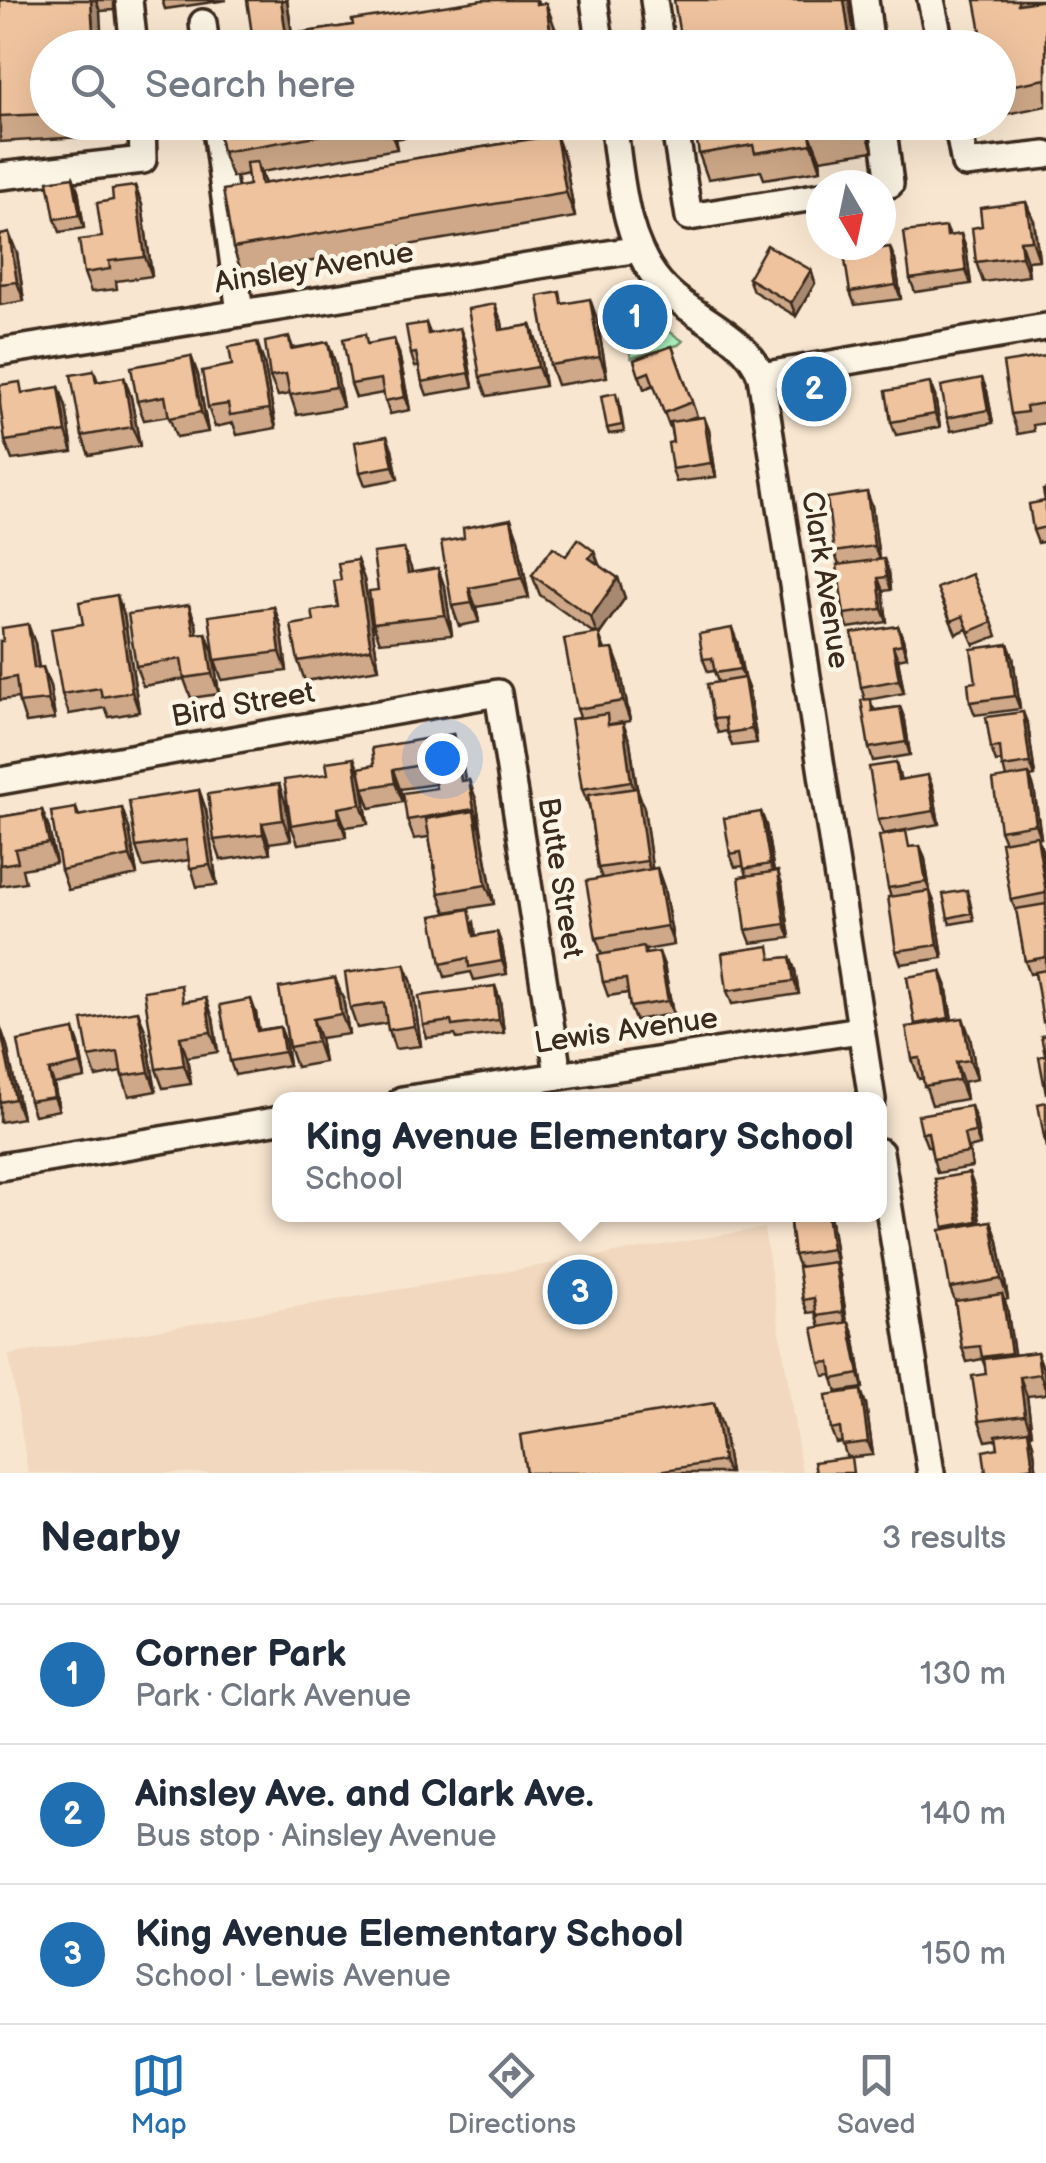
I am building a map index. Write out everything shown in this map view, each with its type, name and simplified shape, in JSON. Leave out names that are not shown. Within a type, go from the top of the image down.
[{"type":"street","points":[[129,0],[132,30]]},
{"type":"street","points":[[594,0],[598,30]]},
{"type":"street","points":[[654,0],[659,30]]},
{"type":"street","points":[[865,0],[869,30]]},
{"type":"street","points":[[932,0],[938,30]]},
{"type":"street","points":[[0,176],[143,160],[142,140]]},
{"type":"street","points":[[218,140],[240,313]]},
{"type":"street","points":[[616,140],[626,206],[639,248],[662,285],[750,354],[761,376],[1046,328]]},
{"type":"street","points":[[677,140],[689,218],[806,198]]},
{"type":"street","points":[[884,140],[888,170]]},
{"type":"street","points":[[960,140],[965,164],[1046,155]]},
{"type":"street","name":"Ainsley Avenue","points":[[0,352],[639,248]]},
{"type":"street","name":"Clark Avenue","points":[[761,376],[871,1092]]},
{"type":"street","name":"Bird Street","points":[[0,781],[498,693]]},
{"type":"street","name":"Butte Street","points":[[498,693],[558,1074]]},
{"type":"street","name":"Lewis Avenue","points":[[450,1092],[860,1030]]},
{"type":"street","points":[[0,1167],[272,1121]]},
{"type":"street","points":[[887,1196],[931,1473]]},
{"type":"shaded area","points":[[764,1228],[802,1473],[28,1473],[9,1355]]},
{"type":"green space","points":[[616,294],[683,341],[631,358]]},
{"type":"building","points":[[0,0],[91,0],[93,30],[30,30],[30,115],[0,116]]},
{"type":"building","points":[[247,0],[281,0],[285,30],[251,30]]},
{"type":"building","points":[[483,0],[546,3],[550,30],[320,30],[353,25],[352,20]]},
{"type":"building","points":[[674,0],[844,0],[848,30],[679,30]]},
{"type":"building","points":[[975,0],[1018,0],[1018,4],[1046,0],[1046,79],[1016,85],[1016,30],[981,30]]},
{"type":"building","points":[[220,140],[293,140],[222,152]]},
{"type":"building","points":[[526,140],[557,140],[566,192],[233,248],[223,190],[249,185],[246,163],[257,162],[261,184]]},
{"type":"building","points":[[697,140],[811,140],[812,144],[755,153],[753,145],[699,154]]},
{"type":"building","points":[[73,177],[80,215],[55,219],[48,181]]},
{"type":"building","points":[[135,186],[145,257],[109,261],[110,269],[84,273],[79,240],[102,237],[97,203],[113,200],[112,189]]},
{"type":"building","points":[[1026,202],[1032,240],[1020,241],[1022,256],[976,262],[972,228],[982,226],[980,208]]},
{"type":"building","points":[[946,227],[947,236],[961,234],[966,271],[910,279],[904,232]]},
{"type":"building","points":[[9,233],[17,282],[0,284],[0,235]]},
{"type":"building","points":[[767,245],[811,270],[791,303],[748,278]]},
{"type":"building","points":[[845,260],[892,260],[896,285],[850,292]]},
{"type":"building","points":[[560,292],[562,304],[590,299],[600,357],[550,365],[538,296]]},
{"type":"building","points":[[495,304],[500,330],[531,325],[538,367],[480,377],[468,309]]},
{"type":"building","points":[[426,323],[428,334],[460,328],[469,373],[422,382],[406,326]]},
{"type":"building","points":[[365,334],[367,344],[394,339],[405,397],[385,401],[381,379],[351,384],[343,339]]},
{"type":"building","points":[[289,337],[291,349],[328,342],[336,387],[290,395],[286,374],[270,377],[265,342]]},
{"type":"building","points":[[257,342],[269,409],[230,415],[228,404],[208,407],[202,371],[232,365],[229,347]]},
{"type":"building","points":[[672,346],[692,402],[664,413],[649,372],[639,376],[634,360]]},
{"type":"building","points":[[191,356],[201,412],[169,418],[165,396],[137,401],[131,367]]},
{"type":"building","points":[[1046,356],[1046,403],[1026,406],[1027,412],[1011,414],[1003,363]]},
{"type":"building","points":[[94,371],[96,382],[124,377],[132,427],[82,436],[71,375]]},
{"type":"building","points":[[982,378],[988,410],[947,418],[941,386]]},
{"type":"building","points":[[20,382],[22,393],[59,387],[66,432],[5,441],[0,385]]},
{"type":"building","points":[[930,383],[935,414],[891,422],[886,391]]},
{"type":"building","points":[[616,393],[622,425],[607,428],[601,396]]},
{"type":"building","points":[[704,417],[711,463],[672,469],[670,422]]},
{"type":"building","points":[[387,436],[393,466],[360,472],[355,442]]},
{"type":"building","points":[[1046,489],[1046,527],[1033,530],[1029,504],[1045,501]]},
{"type":"building","points":[[867,492],[874,546],[834,552],[827,498]]},
{"type":"building","points":[[511,519],[522,578],[469,588],[472,603],[452,606],[441,542],[464,538],[463,528]]},
{"type":"building","points":[[578,539],[594,551],[589,558],[618,578],[591,617],[532,575],[553,547],[566,556]]},
{"type":"building","points":[[404,549],[408,573],[438,568],[445,615],[373,623],[369,591],[378,590],[373,553]]},
{"type":"building","points":[[884,559],[887,577],[878,578],[882,609],[844,614],[837,565]]},
{"type":"building","points":[[357,560],[371,649],[298,661],[291,625],[314,621],[312,611],[338,607],[334,581],[341,580],[338,563]]},
{"type":"building","points":[[972,574],[992,622],[969,632],[963,616],[951,621],[937,588]]},
{"type":"building","points":[[117,595],[132,692],[102,697],[100,688],[62,694],[51,629],[83,624],[79,602]]},
{"type":"building","points":[[189,605],[194,634],[206,633],[212,674],[184,678],[181,659],[136,666],[128,614]]},
{"type":"building","points":[[274,607],[280,652],[215,660],[209,616]]},
{"type":"building","points":[[28,624],[34,668],[43,667],[48,700],[19,703],[16,677],[0,680],[0,641],[2,628]]},
{"type":"building","points":[[898,626],[902,644],[893,646],[899,680],[861,687],[852,633]]},
{"type":"building","points":[[732,628],[740,669],[715,673],[712,658],[703,659],[699,634]]},
{"type":"building","points":[[599,633],[602,650],[613,649],[623,701],[577,709],[564,639]]},
{"type":"building","points":[[1008,644],[1015,696],[970,702],[968,683],[976,682],[971,649]]},
{"type":"building","points":[[744,678],[752,729],[727,733],[725,718],[713,719],[707,684]]},
{"type":"building","points":[[871,699],[872,711],[900,707],[906,742],[869,748],[861,700]]},
{"type":"building","points":[[1023,712],[1030,763],[1002,767],[1000,747],[991,748],[986,717]]},
{"type":"building","points":[[607,714],[608,725],[623,723],[631,781],[582,789],[571,719]]},
{"type":"building","points":[[453,734],[461,781],[469,780],[474,809],[407,820],[403,793],[436,788],[432,763],[393,770],[395,783],[363,788],[359,768],[374,765],[372,748]]},
{"type":"building","points":[[354,758],[361,804],[338,808],[339,817],[291,825],[284,780],[328,774],[326,762]]},
{"type":"building","points":[[896,763],[898,780],[928,775],[934,811],[878,820],[869,767]]},
{"type":"building","points":[[1029,774],[1036,824],[1000,830],[993,780]]},
{"type":"building","points":[[279,784],[283,820],[262,823],[263,834],[214,840],[208,794]]},
{"type":"building","points":[[637,788],[647,861],[598,868],[588,795]]},
{"type":"building","points":[[199,790],[210,865],[190,868],[186,840],[136,847],[129,801]]},
{"type":"building","points":[[76,808],[77,816],[122,808],[130,856],[61,870],[51,812]]},
{"type":"building","points":[[42,810],[49,843],[15,849],[18,862],[0,865],[0,817]]},
{"type":"building","points":[[474,811],[486,885],[439,893],[426,819]]},
{"type":"building","points":[[761,812],[770,864],[744,869],[741,852],[730,854],[724,818]]},
{"type":"building","points":[[906,831],[909,847],[920,846],[926,882],[888,888],[879,836]]},
{"type":"building","points":[[1037,836],[1046,893],[1011,900],[1001,842]]},
{"type":"building","points":[[657,868],[667,926],[596,938],[586,881]]},
{"type":"building","points":[[778,871],[785,924],[746,930],[739,877]]},
{"type":"building","points":[[967,890],[971,913],[948,918],[943,894]]},
{"type":"building","points":[[930,891],[938,945],[896,951],[888,897]]},
{"type":"building","points":[[1046,904],[1046,957],[1025,961],[1016,909]]},
{"type":"building","points":[[469,909],[474,936],[497,932],[502,961],[469,967],[468,958],[441,964],[432,916]]},
{"type":"building","points":[[769,946],[771,959],[790,957],[794,981],[727,991],[722,953]]},
{"type":"building","points":[[644,947],[645,954],[659,952],[668,1001],[630,1007],[626,979],[603,982],[598,955]]},
{"type":"building","points":[[405,964],[414,1026],[388,1030],[384,1003],[350,1008],[345,973]]},
{"type":"building","points":[[1046,970],[1046,1021],[1043,1022],[1035,972]]},
{"type":"building","points":[[941,971],[949,1018],[915,1024],[907,977]]},
{"type":"building","points":[[335,978],[341,1014],[313,1019],[317,1042],[289,1047],[279,988]]},
{"type":"building","points":[[181,985],[183,1002],[206,998],[211,1032],[180,1037],[184,1065],[156,1069],[144,991]]},
{"type":"building","points":[[495,986],[499,1020],[423,1025],[419,996]]},
{"type":"building","points":[[251,999],[257,1031],[280,1027],[284,1052],[230,1061],[220,1005]]},
{"type":"building","points":[[138,1011],[149,1072],[122,1076],[118,1052],[89,1057],[82,1020]]},
{"type":"building","points":[[963,1018],[970,1060],[956,1062],[959,1080],[924,1086],[920,1058],[912,1059],[906,1027]]},
{"type":"building","points":[[0,1026],[15,1099],[0,1102]]},
{"type":"building","points":[[74,1030],[81,1064],[49,1071],[54,1097],[29,1101],[18,1041]]},
{"type":"building","points":[[1046,1035],[1046,1094],[1039,1057],[1045,1055],[1041,1036]]},
{"type":"building","points":[[1046,1102],[1046,1148],[1038,1104]]},
{"type":"building","points":[[971,1106],[975,1132],[964,1134],[968,1153],[933,1159],[928,1132],[922,1133],[918,1115]]},
{"type":"building","points":[[969,1173],[977,1221],[944,1227],[935,1179]]},
{"type":"building","points":[[991,1221],[1001,1279],[950,1288],[940,1230]]},
{"type":"building","points":[[790,1222],[828,1222],[832,1249],[794,1255]]},
{"type":"building","points":[[835,1262],[843,1312],[817,1316],[814,1298],[803,1300],[798,1267]]},
{"type":"building","points":[[1002,1294],[1011,1353],[982,1357],[980,1346],[962,1348],[955,1301]]},
{"type":"building","points":[[849,1322],[859,1374],[833,1379],[830,1362],[820,1363],[813,1328]]},
{"type":"building","points":[[1037,1352],[1040,1374],[1020,1377],[1025,1415],[979,1421],[972,1376],[986,1374],[984,1359]]},
{"type":"building","points":[[861,1390],[868,1442],[842,1445],[840,1428],[831,1430],[826,1395]]},
{"type":"building","points":[[714,1403],[723,1461],[646,1473],[526,1473],[520,1435]]},
{"type":"building","points":[[1028,1430],[1033,1467],[1022,1469],[1023,1473],[986,1473],[983,1451],[998,1448],[996,1435]]},
{"type":"building","points":[[851,1457],[853,1473],[816,1473],[814,1462]]},
{"type":"place","name":"Corner Park","points":[[635,317]]},
{"type":"place","name":"Ainsley Ave. and Clark Ave.","points":[[814,389]]},
{"type":"place","name":"King Avenue Elementary School","points":[[580,1292]]}]
